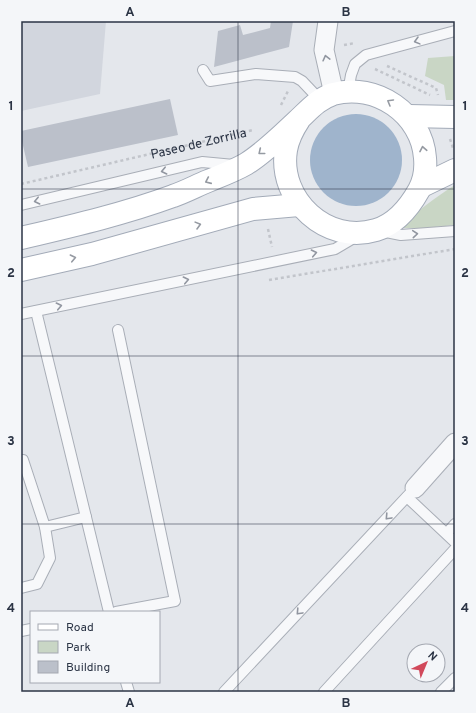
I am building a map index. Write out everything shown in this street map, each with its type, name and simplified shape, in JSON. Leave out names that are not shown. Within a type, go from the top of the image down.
[{"type":"main road","points":[[334,95],[368,93],[390,101],[408,116],[419,132],[424,149],[425,168],[422,186],[411,206],[394,221],[370,231]]},
{"type":"main road","name":"Paseo de Zorrilla","points":[[21,238],[94,220],[174,196],[244,165],[262,153],[299,120],[310,108],[334,95]]},
{"type":"main road","points":[[408,116],[455,117]]},
{"type":"main road","name":"Paseo de Zorrilla","points":[[299,120],[290,134],[286,150],[285,170],[290,188],[300,205],[313,218],[330,228],[348,232],[370,231]]},
{"type":"main road","points":[[422,186],[455,170]]},
{"type":"main road","points":[[21,270],[92,254],[253,209],[300,205]]},
{"type":"street","points":[[328,21],[324,50],[334,95]]},
{"type":"street","points":[[411,493],[455,443]]},
{"type":"lane","points":[[203,70],[210,81],[256,74],[294,76],[334,95],[351,75],[355,64],[366,55],[455,31]]},
{"type":"lane","name":"Paseo de Zorrilla","points":[[21,205],[202,162],[244,165]]},
{"type":"lane","points":[[21,314],[335,249],[370,231],[401,235],[455,231]]},
{"type":"lane","points":[[36,311],[109,611]]},
{"type":"lane","points":[[118,330],[175,601],[121,611]]},
{"type":"lane","points":[[21,460],[23,460],[45,527],[50,558],[38,584],[21,588]]},
{"type":"lane","points":[[224,692],[411,493],[455,542]]},
{"type":"lane","points":[[45,527],[86,517]]},
{"type":"lane","points":[[447,533],[455,524]]},
{"type":"lane","points":[[324,692],[455,550]]},
{"type":"lane","points":[[441,692],[455,678]]},
{"type":"path","points":[[324,50],[361,41],[366,55],[376,70],[430,94],[431,98]]},
{"type":"path","points":[[385,65],[436,88],[439,99]]},
{"type":"path","points":[[279,109],[294,76]]},
{"type":"path","name":"Paseo de Zorrilla","points":[[21,184],[247,133],[255,129]]},
{"type":"path","points":[[262,282],[455,249]]},
{"type":"shaded area","points":[[21,21],[106,21],[100,94],[21,111]]},
{"type":"green space","points":[[455,56],[455,100],[446,100],[444,85],[425,76],[428,58]]},
{"type":"green space","points":[[455,185],[455,225],[425,228],[401,228],[426,205]]},
{"type":"water","points":[[356,114],[374,117],[389,127],[399,142],[402,160],[399,178],[389,193],[374,203],[356,206],[338,203],[323,193],[313,178],[310,160],[313,142],[323,127],[338,117]]},
{"type":"building","points":[[271,21],[293,21],[289,47],[214,67],[218,31],[240,25],[243,35],[270,28]]},
{"type":"building","points":[[170,99],[178,135],[28,167],[21,131]]}]
